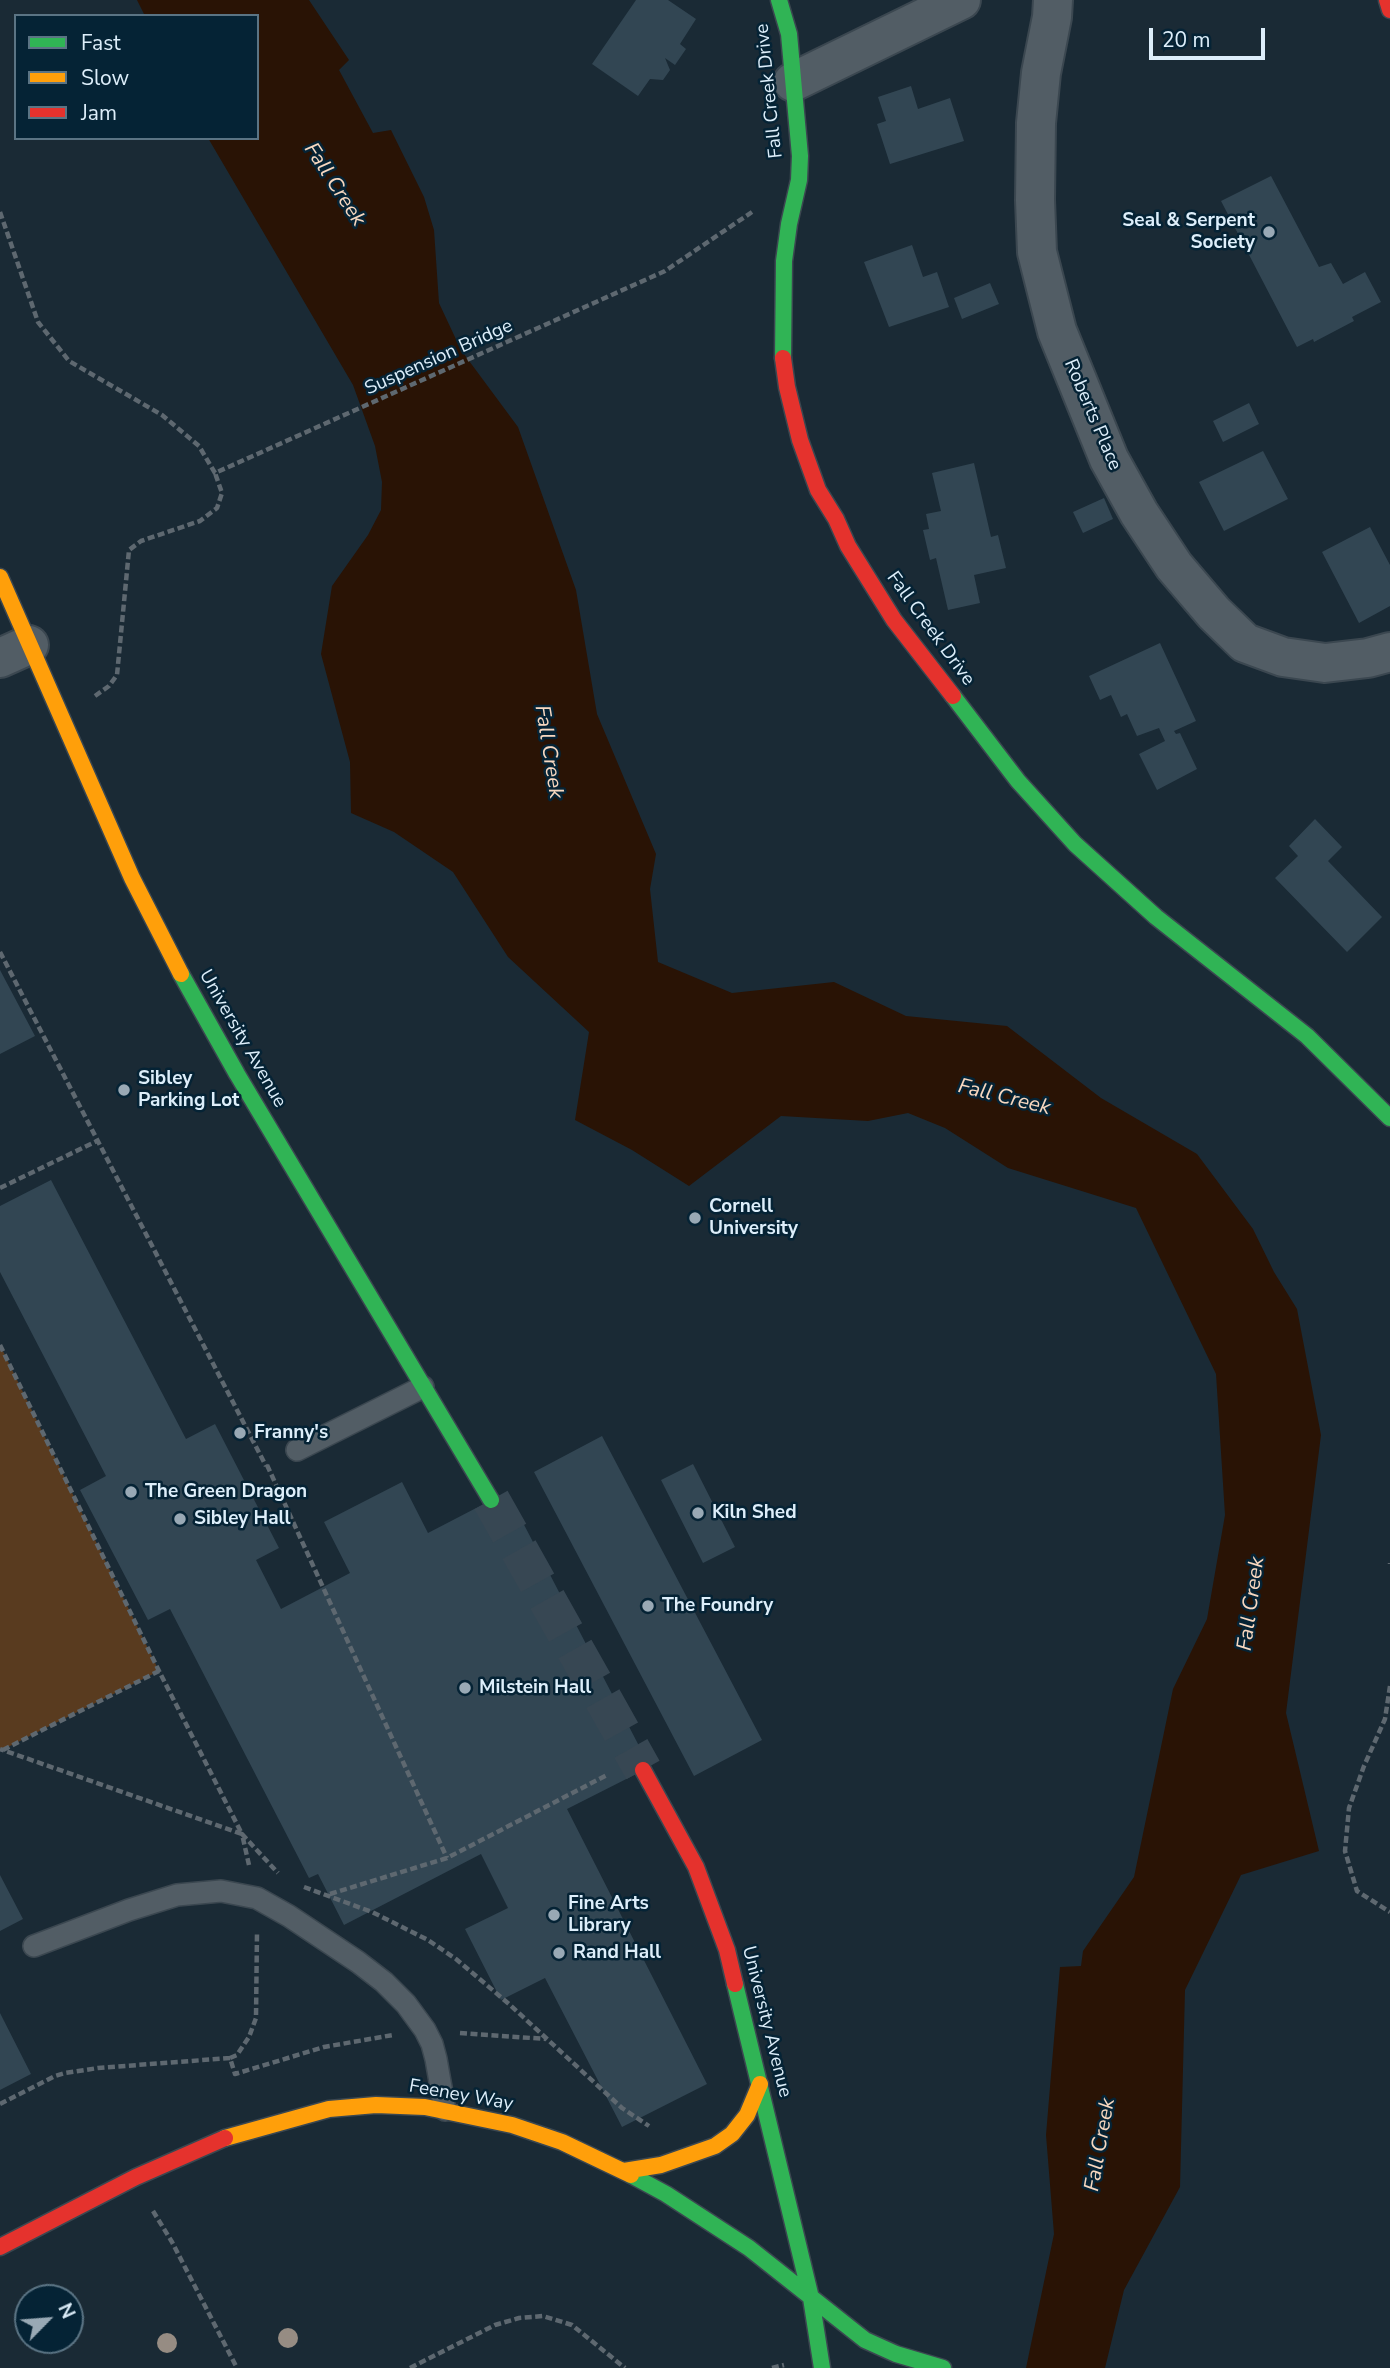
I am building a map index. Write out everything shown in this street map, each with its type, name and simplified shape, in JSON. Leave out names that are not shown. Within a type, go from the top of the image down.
[{"type":"street","name":"Fall Creek Drive","points":[[779,0],[789,34],[800,156],[799,180],[783,261],[783,359],[800,439],[818,490],[836,519],[848,546],[894,620],[1018,781],[1075,844],[1156,917],[1307,1036],[1390,1118]]},
{"type":"street","points":[[793,82],[961,0]]},
{"type":"street","name":"Roberts Place","points":[[1053,0],[1035,123],[1037,251],[1057,331],[1109,459],[1139,513],[1174,566],[1214,614],[1245,643],[1283,657],[1325,663],[1368,658],[1390,652]]},
{"type":"street","points":[[1387,0],[1390,10]]},
{"type":"street","name":"University Avenue","points":[[0,577],[15,651],[166,948],[237,1074],[491,1500]]},
{"type":"street","name":"University Avenue","points":[[643,1770],[696,1867],[727,1950],[811,2298],[822,2368]]},
{"type":"street","points":[[624,2171],[661,2165],[715,2146],[732,2134],[747,2115],[760,2084]]},
{"type":"street","name":"Feeney Way","points":[[0,2247],[136,2177],[225,2138],[255,2128],[312,2112],[345,2107],[400,2105],[444,2110],[512,2125],[562,2142],[624,2171],[676,2200],[749,2248],[865,2340],[896,2354],[943,2368]]},
{"type":"lane","points":[[297,1450],[423,1387]]},
{"type":"lane","points":[[34,1946],[177,1895],[220,1891],[257,1898],[358,1962],[406,2004],[432,2044],[444,2110]]},
{"type":"path","name":"Suspension Bridge","points":[[215,473],[665,271],[799,180]]},
{"type":"path","points":[[0,212],[38,322],[69,361],[162,415],[199,446],[215,473],[222,493],[217,508],[200,521],[141,541],[129,550],[117,676],[96,696],[88,698]]},
{"type":"path","points":[[0,952],[266,1466],[447,1858]]},
{"type":"path","points":[[0,1188],[99,1140]]},
{"type":"path","points":[[0,1345],[242,1834],[251,1871]]},
{"type":"path","points":[[266,1466],[297,1450]]},
{"type":"path","points":[[1,1750],[159,1671]]},
{"type":"path","points":[[1390,1686],[1385,1719],[1349,1808],[1345,1852],[1357,1891],[1390,1912]]},
{"type":"path","points":[[1,1750],[242,1834],[286,1881]]},
{"type":"path","points":[[328,1895],[447,1858],[612,1772]]},
{"type":"path","points":[[296,1884],[372,1913],[428,1940],[484,1982],[622,2108],[654,2127]]},
{"type":"path","points":[[0,2104],[65,2073],[230,2058],[237,2055],[254,2027],[256,2018],[257,1924]]},
{"type":"path","points":[[454,2032],[547,2039]]},
{"type":"path","points":[[230,2058],[235,2074],[324,2047],[400,2034]]},
{"type":"path","points":[[172,2242],[237,2368]]},
{"type":"path","points":[[410,2368],[495,2325],[519,2318],[543,2316],[572,2325],[625,2368]]},
{"type":"path","points":[[772,2368],[783,2365]]},
{"type":"shaded area","points":[[0,1345],[159,1671],[0,1751]]},
{"type":"water","name":"Fall Creek","points":[[137,0],[309,0],[349,60],[339,70],[373,133],[391,130],[424,197],[434,230],[439,303],[461,350],[518,427],[576,590],[597,714],[656,854],[650,889],[658,962],[732,993],[834,982],[906,1016],[1007,1026],[1101,1098],[1197,1154],[1253,1229],[1274,1272],[1297,1309],[1321,1435],[1286,1713],[1319,1851],[1241,1875],[1185,1990],[1180,2187],[1124,2290],[1105,2368],[1026,2368],[1054,2234],[1046,2135],[1060,1967],[1081,1966],[1083,1951],[1134,1877],[1173,1689],[1207,1619],[1225,1515],[1216,1374],[1136,1208],[1008,1168],[945,1128],[908,1113],[868,1121],[781,1116],[689,1186],[632,1150],[575,1120],[589,1032],[508,957],[453,872],[394,832],[351,813],[350,762],[321,654],[332,586],[368,535],[381,510],[382,482],[375,446],[353,385],[209,140],[259,140],[259,14],[144,14]]},
{"type":"building","points":[[636,0],[668,0],[696,19],[680,44],[686,49],[675,65],[665,58],[670,70],[663,80],[650,79],[638,96],[592,64]]},
{"type":"building","points":[[911,86],[918,109],[950,98],[964,141],[890,164],[877,124],[886,121],[878,97]]},
{"type":"building","name":"Seal & Serpent Society","points":[[1271,176],[1319,267],[1331,263],[1343,284],[1365,272],[1381,302],[1352,317],[1354,321],[1314,342],[1313,339],[1297,347],[1221,201]]},
{"type":"building","points":[[912,245],[923,277],[937,272],[949,307],[889,327],[864,262]]},
{"type":"building","points":[[990,283],[999,304],[962,319],[954,298]]},
{"type":"building","points":[[1249,403],[1259,424],[1223,442],[1213,421]]},
{"type":"building","points":[[1263,451],[1288,499],[1224,531],[1199,482]]},
{"type":"building","points":[[974,463],[991,537],[998,535],[1006,568],[974,575],[980,603],[948,610],[936,558],[930,560],[923,530],[929,529],[926,514],[941,511],[932,473]]},
{"type":"building","points":[[1104,498],[1113,519],[1083,533],[1073,512]]},
{"type":"building","points":[[1370,527],[1390,565],[1390,606],[1359,623],[1322,552]]},
{"type":"building","points":[[1160,643],[1196,721],[1174,731],[1176,734],[1180,733],[1197,769],[1157,790],[1139,754],[1165,741],[1159,728],[1137,736],[1127,714],[1121,717],[1111,695],[1100,700],[1089,676]]},
{"type":"building","points":[[1315,819],[1342,847],[1328,861],[1382,917],[1347,952],[1275,878],[1298,856],[1289,846]]},
{"type":"building","points":[[0,970],[35,1036],[0,1054]]},
{"type":"building","points":[[51,1180],[186,1439],[215,1424],[279,1548],[256,1560],[281,1609],[350,1573],[324,1522],[402,1482],[428,1533],[507,1492],[650,1767],[567,1809],[707,2084],[622,2127],[545,1978],[501,2000],[465,1929],[508,1908],[481,1854],[344,1925],[318,1874],[309,1878],[170,1609],[148,1620],[80,1490],[106,1476],[0,1272],[0,1206]]},
{"type":"building","name":"The Foundry","points":[[602,1436],[762,1740],[694,1776],[534,1472]]},
{"type":"building","name":"Kiln Shed","points":[[693,1464],[735,1547],[703,1563],[661,1480]]},
{"type":"building","points":[[0,1875],[23,1919],[0,1931]]},
{"type":"building","points":[[0,2013],[31,2074],[0,2090]]},
{"type":"tunnel","points":[[491,1500],[643,1770]]},
{"type":"traffic: fast","points":[[779,0],[789,34],[800,156],[799,180],[784,261],[783,358]]},
{"type":"traffic: fast","points":[[953,696],[1018,781],[1075,844],[1156,917],[1307,1036],[1390,1118]]},
{"type":"traffic: fast","points":[[181,974],[237,1074],[491,1500]]},
{"type":"traffic: fast","points":[[735,1984],[811,2298],[822,2368]]},
{"type":"traffic: fast","points":[[631,2175],[666,2194],[749,2248],[865,2340],[896,2354],[943,2368]]},
{"type":"traffic: slow","points":[[0,577],[132,878],[181,974]]},
{"type":"traffic: slow","points":[[624,2171],[661,2165],[715,2146],[732,2134],[747,2115],[760,2084]]},
{"type":"traffic: slow","points":[[225,2138],[329,2109],[376,2105],[425,2107],[512,2125],[562,2142],[631,2175]]},
{"type":"traffic: jam","points":[[1387,0],[1390,10]]},
{"type":"traffic: jam","points":[[783,358],[800,440],[818,490],[836,519],[848,546],[894,620],[953,696]]},
{"type":"traffic: jam","points":[[643,1770],[696,1867],[727,1950],[735,1984]]},
{"type":"traffic: jam","points":[[0,2247],[136,2177],[225,2138]]},
{"type":"place","name":"Seal & Serpent Society","points":[[1269,232]]},
{"type":"place","name":"Sibley Parking Lot","points":[[124,1090]]},
{"type":"place","name":"Cornell University","points":[[695,1218]]},
{"type":"place","name":"Franny's","points":[[240,1433]]},
{"type":"place","name":"The Green Dragon","points":[[131,1492]]},
{"type":"place","name":"Kiln Shed","points":[[698,1513]]},
{"type":"place","name":"Sibley Hall","points":[[180,1519]]},
{"type":"place","name":"The Foundry","points":[[648,1606]]},
{"type":"place","name":"Milstein Hall","points":[[465,1688]]},
{"type":"place","name":"Fine Arts Library","points":[[554,1915]]},
{"type":"place","name":"Rand Hall","points":[[559,1953]]}]
